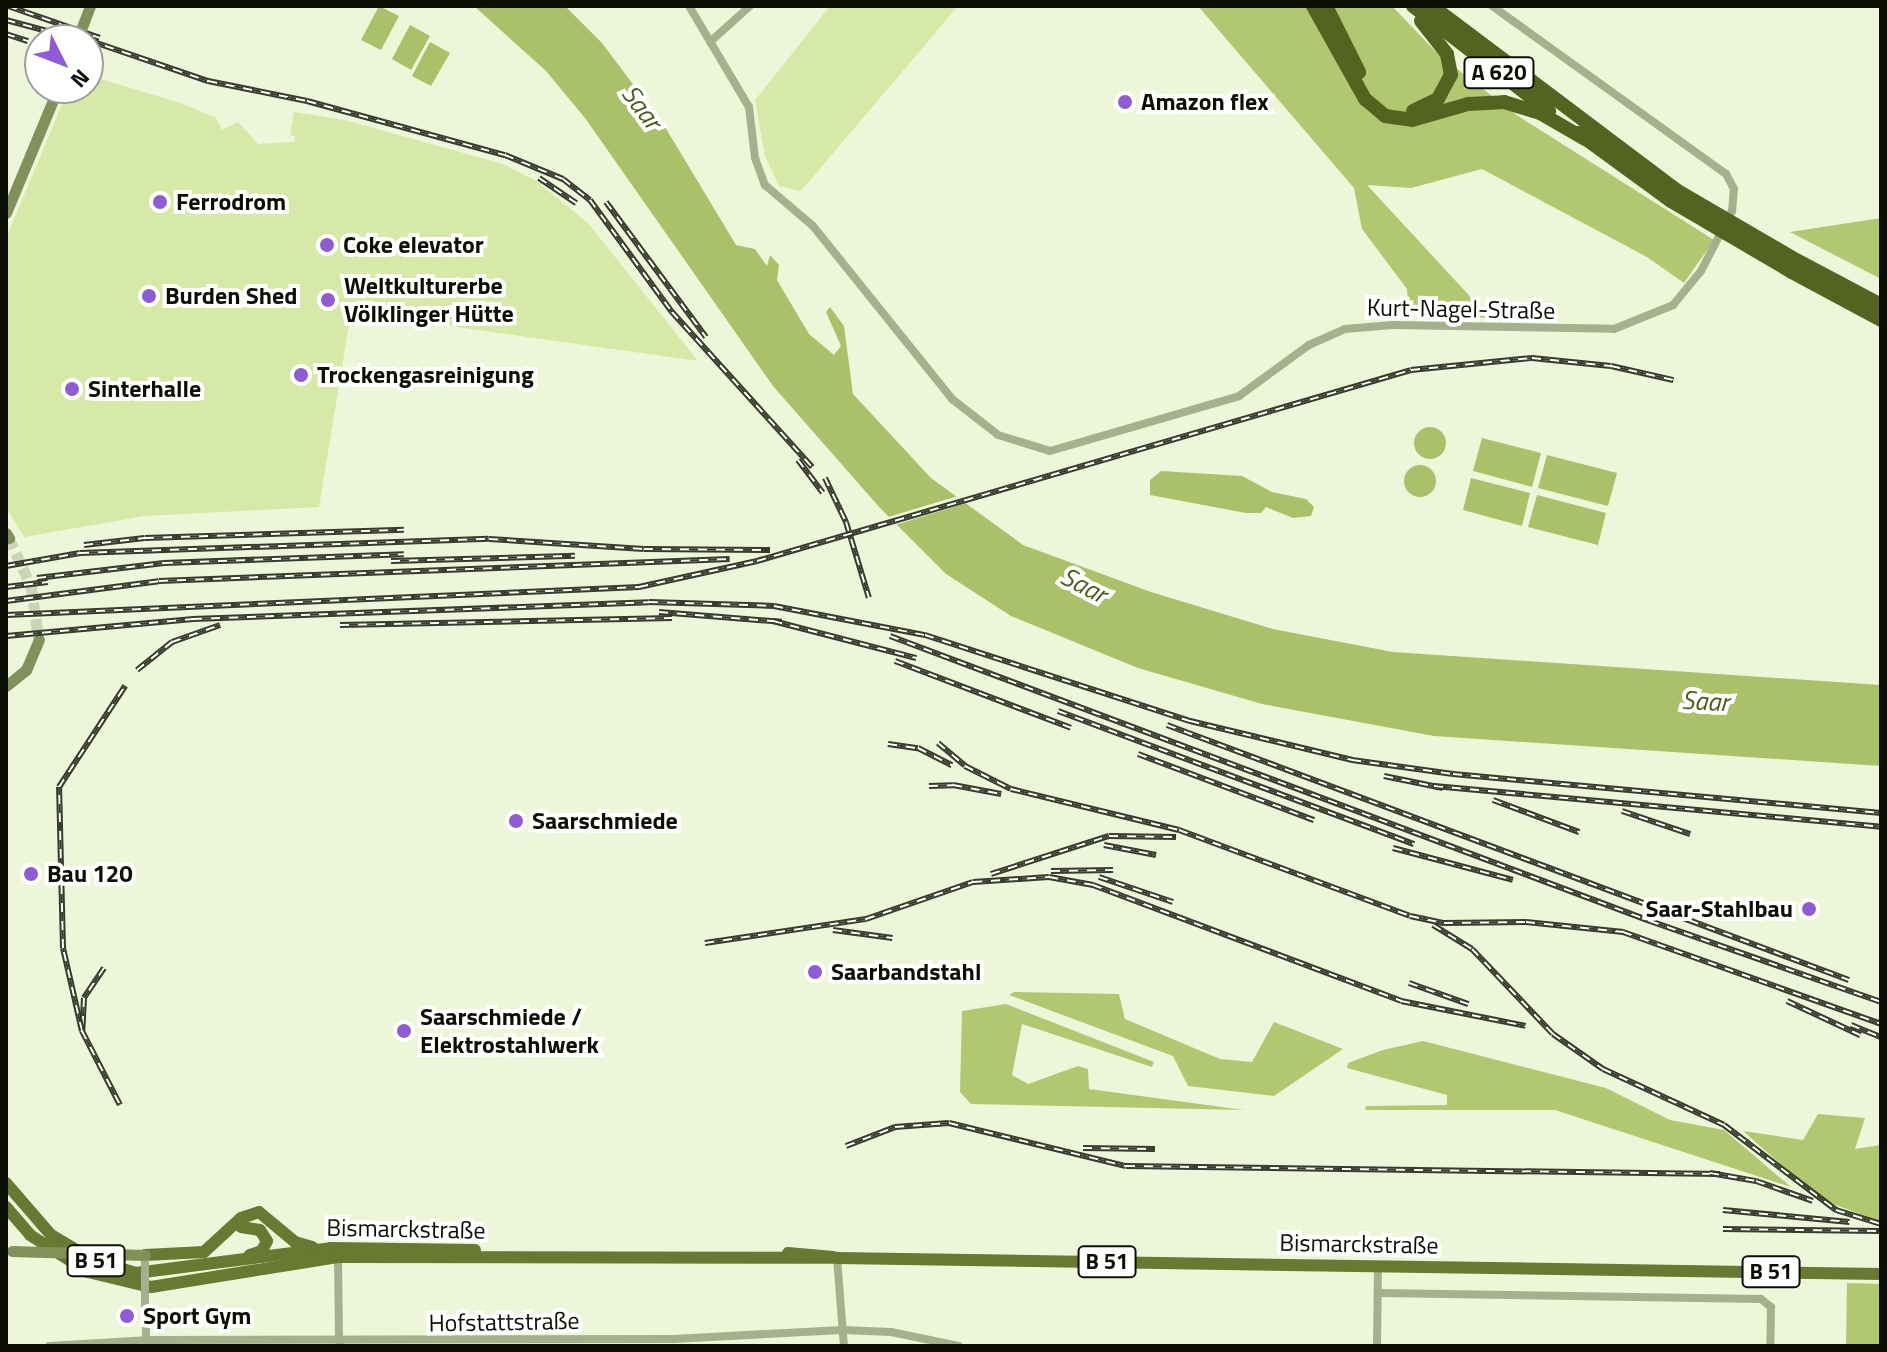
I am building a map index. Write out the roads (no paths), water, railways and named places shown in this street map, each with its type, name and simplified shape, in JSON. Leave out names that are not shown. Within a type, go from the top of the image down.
[{"type":"highway","points":[[1313,6],[1360,92],[1385,116],[1412,120],[1468,104],[1504,102],[1540,113],[1585,139]]},
{"type":"highway","points":[[1326,6],[1371,93],[1391,108],[1413,111],[1438,99],[1451,75],[1450,63],[1441,44],[1407,6]]},
{"type":"highway","name":"A 620","points":[[1413,6],[1585,139],[1881,320]]},
{"type":"highway","name":"A 620","points":[[1432,6],[1674,195]]},
{"type":"highway","name":"A 620","points":[[1795,267],[1881,305]]},
{"type":"main road","points":[[6,213],[51,104]]},
{"type":"main road","points":[[6,686],[30,664],[39,640]]},
{"type":"main road","name":"B 51","points":[[6,1183],[51,1235],[95,1261],[152,1274],[282,1258]]},
{"type":"main road","name":"B 51","points":[[6,1207],[43,1244],[113,1281],[151,1287],[186,1284],[282,1258]]},
{"type":"main road","points":[[235,1230],[241,1218],[259,1212],[295,1242],[319,1249]]},
{"type":"main road","points":[[9,1250],[196,1254],[257,1220],[263,1224],[282,1258]]},
{"type":"main road","points":[[215,1266],[266,1247],[260,1230],[235,1230]]},
{"type":"main road","name":"Bismarckstraße","points":[[282,1258],[319,1249],[458,1249],[538,1257]]},
{"type":"main road","name":"Bismarckstraße","points":[[282,1258],[837,1258],[1881,1274]]},
{"type":"street","points":[[689,6],[710,42],[750,6]]},
{"type":"street","name":"Kurt-Nagel-Straße","points":[[710,42],[749,107],[760,176],[779,200],[813,226],[952,399],[998,435],[1041,449],[1063,450],[1239,396],[1309,345],[1345,329],[1393,325],[1576,331],[1614,329],[1655,316],[1673,305],[1701,271],[1732,211],[1734,189],[1711,161],[1492,6]]},
{"type":"street","points":[[145,1255],[149,1342]]},
{"type":"street","points":[[338,1257],[339,1343]]},
{"type":"street","points":[[837,1258],[844,1346]]},
{"type":"street","points":[[1377,1346],[1378,1266]]},
{"type":"street","name":"Bismarckstraße","points":[[1378,1293],[1767,1300],[1771,1307],[1770,1346]]},
{"type":"street","name":"Hofstattstraße","points":[[49,1346],[149,1342],[544,1344],[842,1330],[891,1332],[959,1346]]},
{"type":"water","points":[[379,6],[399,16],[381,50],[361,40]]},
{"type":"water","name":"Saar","points":[[474,6],[565,6],[602,43],[665,127],[736,245],[755,249],[767,266],[770,255],[779,265],[777,280],[809,334],[834,355],[841,346],[826,312],[830,307],[844,326],[853,394],[931,478],[1023,545],[1151,592],[1273,629],[1393,652],[1881,685],[1881,766],[1434,736],[1262,704],[1138,668],[1011,616],[946,574],[880,508],[773,386],[585,118],[546,71]]},
{"type":"water","points":[[410,25],[430,36],[411,70],[392,59]]},
{"type":"water","points":[[430,42],[450,53],[431,86],[412,76]]},
{"type":"water","points":[[1430,427],[1442,431],[1446,443],[1442,455],[1430,459],[1418,455],[1414,443],[1418,431]]},
{"type":"water","points":[[1482,438],[1541,453],[1532,487],[1473,471]]},
{"type":"water","points":[[1547,455],[1617,473],[1608,506],[1538,488]]},
{"type":"water","points":[[1420,465],[1432,469],[1436,481],[1432,493],[1420,497],[1408,493],[1404,481],[1408,469]]},
{"type":"water","points":[[1161,471],[1242,476],[1272,492],[1306,499],[1314,507],[1311,516],[1293,518],[1266,507],[1261,513],[1246,513],[1150,495],[1150,480]]},
{"type":"water","points":[[1471,478],[1530,493],[1522,526],[1463,510]]},
{"type":"water","points":[[1537,495],[1606,513],[1598,545],[1528,527]]},
{"type":"tunnel","points":[[9,538],[31,586],[39,640]]},
{"type":"railway","points":[[8,6],[60,24]]},
{"type":"railway","points":[[6,20],[24,25]]},
{"type":"railway","points":[[6,34],[24,40]]},
{"type":"railway","points":[[104,45],[208,81],[307,101],[505,155],[563,179],[590,200],[672,312],[812,467]]},
{"type":"railway","points":[[539,178],[576,203]]},
{"type":"railway","points":[[606,202],[706,337]]},
{"type":"railway","points":[[6,615],[639,587],[757,561],[1411,370],[1532,358],[1611,366],[1673,380]]},
{"type":"railway","points":[[798,460],[823,493]]},
{"type":"railway","points":[[825,478],[846,522],[869,598]]},
{"type":"railway","points":[[84,545],[145,538],[404,530]]},
{"type":"railway","points":[[6,566],[80,553],[489,539],[644,549],[770,550]]},
{"type":"railway","points":[[37,578],[164,563],[404,554]]},
{"type":"railway","points":[[391,561],[575,556]]},
{"type":"railway","points":[[6,601],[159,581],[730,559]]},
{"type":"railway","points":[[6,587],[48,582]]},
{"type":"railway","points":[[6,636],[193,619],[649,602],[774,606],[925,635],[1190,721],[1352,760],[1453,774],[1881,813]]},
{"type":"railway","points":[[659,612],[782,622]]},
{"type":"railway","points":[[340,625],[672,618]]},
{"type":"railway","points":[[773,621],[916,658]]},
{"type":"railway","points":[[137,670],[172,642],[220,625]]},
{"type":"railway","points":[[890,636],[1650,921],[1881,1002]]},
{"type":"railway","points":[[895,661],[1071,728]]},
{"type":"railway","points":[[82,1031],[63,948],[59,787],[125,686]]},
{"type":"railway","points":[[1058,711],[1414,844]]},
{"type":"railway","points":[[1167,725],[1849,980]]},
{"type":"railway","points":[[938,743],[965,766],[1011,789],[1179,830],[1410,916],[1444,923],[1526,922],[1623,932],[1881,1024]]},
{"type":"railway","points":[[888,744],[918,748],[952,765]]},
{"type":"railway","points":[[1138,754],[1314,820]]},
{"type":"railway","points":[[1384,776],[1443,788]]},
{"type":"railway","points":[[929,786],[953,785],[1001,794]]},
{"type":"railway","points":[[1434,786],[1881,827]]},
{"type":"railway","points":[[1493,800],[1579,832]]},
{"type":"railway","points":[[1622,811],[1690,834]]},
{"type":"railway","points":[[991,874],[1109,836],[1176,837]]},
{"type":"railway","points":[[1104,845],[1156,855]]},
{"type":"railway","points":[[1393,848],[1513,880]]},
{"type":"railway","points":[[1051,871],[1113,870]]},
{"type":"railway","points":[[705,943],[866,919],[973,882],[1049,877],[1093,885],[1401,1001],[1526,1026]]},
{"type":"railway","points":[[1099,877],[1173,902]]},
{"type":"railway","points":[[1433,925],[1472,949],[1553,1034],[1603,1069],[1724,1125],[1836,1210],[1881,1224]]},
{"type":"railway","points":[[833,930],[892,938]]},
{"type":"railway","points":[[104,968],[84,998],[82,1031],[120,1105]]},
{"type":"railway","points":[[1409,983],[1468,1004]]},
{"type":"railway","points":[[1787,1001],[1860,1035]]},
{"type":"railway","points":[[1851,1025],[1881,1037]]},
{"type":"railway","points":[[846,1146],[895,1127],[949,1123],[1126,1166],[1720,1174]]},
{"type":"railway","points":[[1083,1148],[1155,1149]]},
{"type":"railway","points":[[1710,1173],[1756,1181],[1813,1201]]},
{"type":"railway","points":[[1723,1210],[1849,1222]]},
{"type":"railway","points":[[1723,1229],[1881,1231]]},
{"type":"place","name":"Amazon flex","points":[[1125,102]]},
{"type":"place","name":"Ferrodrom","points":[[160,202]]},
{"type":"place","name":"Coke elevator","points":[[327,245]]},
{"type":"place","name":"Burden Shed","points":[[149,296]]},
{"type":"place","name":"Weltkulturerbe Völklinger Hütte","points":[[328,300]]},
{"type":"place","name":"Trockengasreinigung","points":[[301,375]]},
{"type":"place","name":"Sinterhalle","points":[[72,389]]},
{"type":"place","name":"Saarschmiede","points":[[516,821]]},
{"type":"place","name":"Bau 120","points":[[31,874]]},
{"type":"place","name":"Saar-Stahlbau","points":[[1809,909]]},
{"type":"place","name":"Saarbandstahl","points":[[815,972]]},
{"type":"place","name":"Saarschmiede / Elektrostahlwerk","points":[[404,1031]]},
{"type":"place","name":"Sport Gym","points":[[127,1316]]}]
